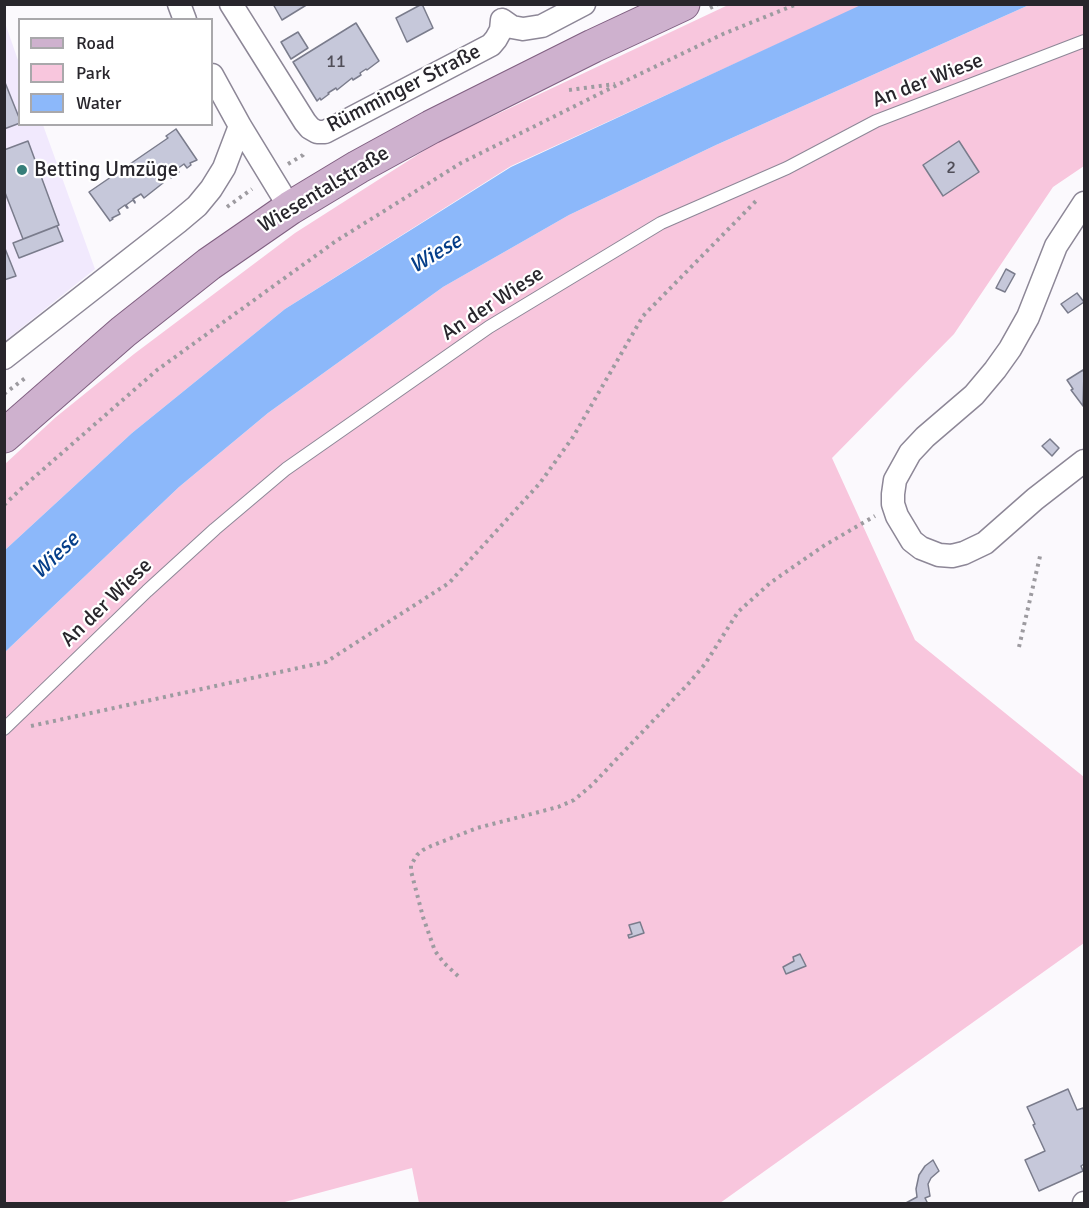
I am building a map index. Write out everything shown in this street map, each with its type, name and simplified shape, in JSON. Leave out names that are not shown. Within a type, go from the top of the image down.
[{"type":"main road","name":"Wiesentalstraße","points":[[4,436],[123,332],[209,264],[290,208],[431,127],[593,46],[695,7]]},
{"type":"street","name":"Rümminger Straße","points":[[231,4],[304,122],[317,132],[332,129],[490,45],[501,30],[499,12]]},
{"type":"street","name":"Rümminger Straße","points":[[499,12],[512,27],[523,29],[542,26],[584,4]]},
{"type":"street","points":[[213,77],[290,208]]},
{"type":"street","points":[[4,358],[196,206],[211,189],[224,168],[240,126]]},
{"type":"street","points":[[1084,203],[1056,246],[1028,317],[1010,349],[974,395],[910,453],[895,480],[893,504],[897,516],[912,541],[921,548],[939,555],[952,556],[985,543],[1035,499],[1084,461]]},
{"type":"lane","name":"An der Wiese","points":[[4,729],[147,591],[286,469],[489,327],[661,223],[787,168],[876,121],[1084,41]]},
{"type":"path","points":[[695,7],[718,4]]},
{"type":"path","points":[[4,505],[157,369],[336,240],[461,163],[723,34],[797,4]]},
{"type":"path","points":[[27,727],[326,662],[449,583],[540,483],[573,437],[643,316],[787,168]]},
{"type":"path","points":[[458,976],[435,951],[423,917],[411,871],[411,865],[417,855],[431,846],[477,828],[558,807],[574,800],[592,786],[689,683],[705,664],[738,612],[746,604],[770,583],[893,504]]},
{"type":"path","points":[[1019,647],[1041,552]]},
{"type":"shaded area","points":[[4,20],[18,60],[18,126],[43,126],[95,269],[5,341]]},
{"type":"green space","points":[[728,5],[863,5],[511,166],[285,309],[132,433],[5,550],[5,464],[56,417],[134,354],[295,233],[436,143]]},
{"type":"green space","points":[[1029,5],[1084,5],[1084,166],[1053,187],[954,334],[832,458],[915,640],[1084,777],[1084,943],[720,1203],[419,1203],[412,1168],[281,1203],[5,1204],[5,652],[179,487],[268,413],[443,287],[569,215],[716,145]]},
{"type":"water","name":"Wiese","points":[[863,4],[1029,5],[716,145],[569,215],[443,287],[268,413],[179,487],[5,652],[5,550],[132,433],[285,309],[511,167]]},
{"type":"building","points":[[273,4],[308,4],[282,20]]},
{"type":"building","points":[[422,4],[433,28],[407,42],[396,18]]},
{"type":"building","points":[[356,23],[379,61],[360,73],[361,75],[353,80],[352,78],[317,101],[293,62]]},
{"type":"building","points":[[298,32],[308,48],[291,59],[281,42]]},
{"type":"building","points":[[4,80],[18,115],[18,124],[4,129]]},
{"type":"building","points":[[176,129],[197,160],[190,163],[191,165],[187,168],[184,164],[177,169],[178,173],[176,170],[170,174],[171,178],[169,174],[161,180],[163,183],[144,198],[141,194],[133,199],[135,203],[133,200],[126,205],[128,208],[125,205],[118,210],[120,214],[110,221],[89,192],[168,138],[166,136]]},
{"type":"building","name":"Betting Umzüge","points":[[28,141],[59,225],[23,239],[4,190],[4,150]]},
{"type":"building","points":[[959,141],[979,172],[943,196],[923,165]]},
{"type":"building","points":[[57,226],[63,241],[19,258],[13,243]]},
{"type":"building","points":[[4,246],[16,276],[4,280]]},
{"type":"building","points":[[1006,269],[1015,274],[1005,292],[996,288]]},
{"type":"building","points":[[1077,293],[1084,302],[1068,313],[1061,304]]},
{"type":"building","points":[[1083,370],[1083,406],[1071,390],[1073,389],[1067,380]]},
{"type":"building","points":[[1050,439],[1059,448],[1052,456],[1042,446]]},
{"type":"building","points":[[640,922],[644,933],[629,938],[628,935],[632,934],[629,925]]},
{"type":"building","points":[[800,954],[806,966],[786,974],[783,967],[794,961],[793,957]]},
{"type":"building","points":[[1068,1089],[1077,1110],[1083,1108],[1084,1111],[1084,1164],[1081,1166],[1083,1171],[1039,1191],[1025,1160],[1045,1151],[1027,1107]]},
{"type":"building","points":[[933,1160],[939,1171],[928,1184],[930,1196],[925,1198],[928,1204],[904,1204],[917,1197],[919,1175]]},
{"type":"place","name":"Betting Umzüge","points":[[22,170]]}]
